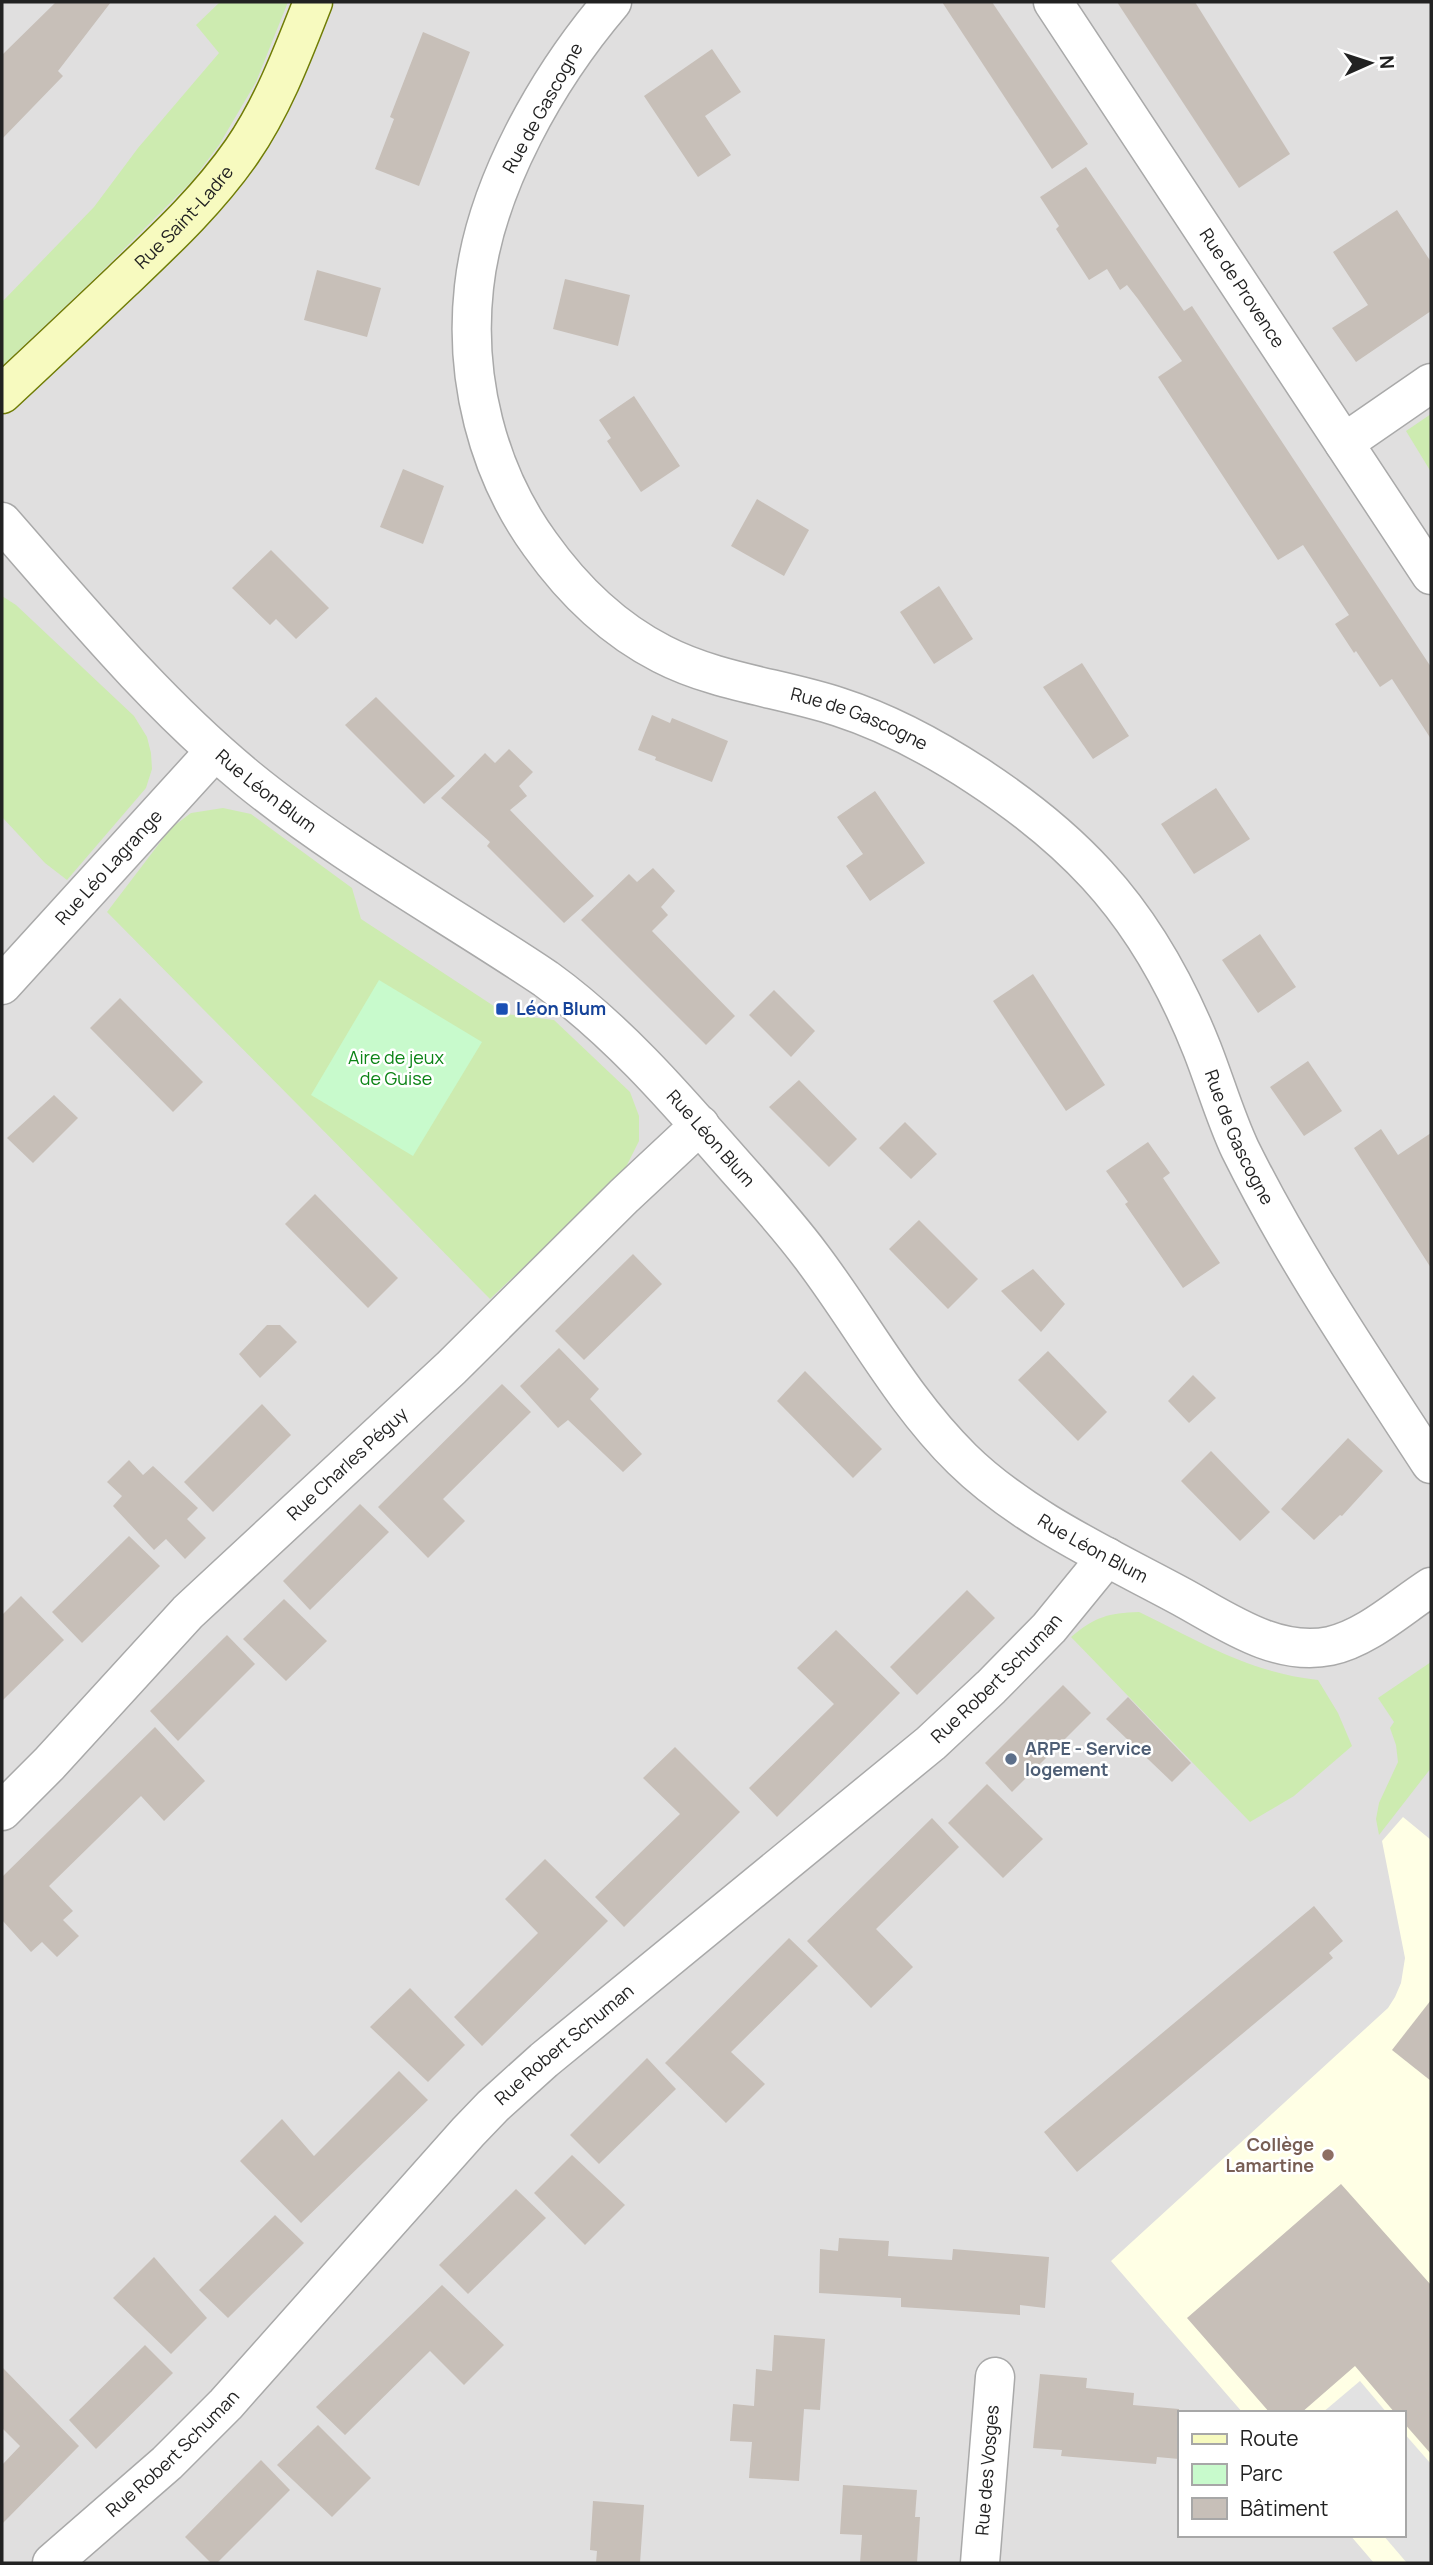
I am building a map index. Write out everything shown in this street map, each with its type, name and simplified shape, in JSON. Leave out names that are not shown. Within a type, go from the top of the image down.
[{"type":"street","name":"Rue Saint-Ladre","points":[[2,394],[177,230],[222,178],[244,149],[262,118],[313,2]]},
{"type":"street","name":"Rue de Gascogne","points":[[612,2],[573,51],[507,169],[494,204],[474,285],[472,352],[477,390],[495,461],[524,521],[562,574],[587,600],[639,640],[691,666],[812,699],[878,722],[947,758],[1009,798],[1040,821],[1094,872],[1135,922],[1172,982],[1238,1143],[1294,1252],[1431,1464]]},
{"type":"street","name":"Rue de Provence","points":[[1052,2],[1431,575]]},
{"type":"street","points":[[1344,443],[1431,383]]},
{"type":"street","name":"Rue Léon Blum","points":[[2,523],[150,688],[215,751],[316,830],[520,961],[573,999],[629,1050],[700,1125],[810,1255],[918,1410],[956,1453],[1024,1508],[1107,1557],[1248,1633],[1292,1646],[1327,1646],[1344,1642],[1431,1587]]},
{"type":"street","name":"Rue Léo Lagrange","points":[[2,985],[215,751]]},
{"type":"street","name":"Rue Charles Péguy","points":[[2,1811],[49,1764],[188,1612],[441,1377],[700,1125]]},
{"type":"street","name":"Rue Robert Schuman","points":[[52,2563],[167,2463],[226,2404],[493,2106],[544,2060],[931,1743],[1024,1654],[1107,1557]]},
{"type":"street","name":"Rue des Vosges","points":[[980,2563],[995,2377]]},
{"type":"shaded area","points":[[2,2],[1431,2],[1431,2563],[2,2563]]},
{"type":"shaded area","name":"Collège Lamartine","points":[[1403,1817],[1431,1840],[1431,2563],[1374,2563],[1352,2537],[1405,2537],[1405,2411],[1241,2411],[1111,2261],[1388,2008],[1401,1983],[1405,1958],[1382,1841]]},
{"type":"shaded area","points":[[1360,2381],[1385,2411],[1324,2411]]},
{"type":"shaded area","points":[[1405,2434],[1431,2464],[1431,2563],[1407,2563],[1385,2537],[1405,2537]]},
{"type":"green space","points":[[220,2],[288,2],[256,82],[219,145],[192,181],[2,366],[2,302],[94,207],[138,148],[219,53],[196,25]]},
{"type":"green space","points":[[1431,414],[1431,472],[1406,431]]},
{"type":"green space","points":[[2,596],[16,605],[134,716],[147,737],[151,753],[152,769],[146,788],[67,880],[45,863],[2,817]]},
{"type":"green space","points":[[223,808],[251,814],[352,888],[361,919],[506,1014],[554,1020],[630,1092],[639,1116],[639,1141],[623,1173],[490,1299],[107,912],[171,828],[191,813]]},
{"type":"green space","name":"Aire de jeux de Guise","points":[[379,980],[482,1042],[413,1156],[311,1095]]},
{"type":"green space","points":[[1139,1612],[1247,1663],[1318,1680],[1338,1713],[1352,1746],[1294,1796],[1250,1822],[1071,1637],[1102,1617]]},
{"type":"green space","points":[[1431,1662],[1431,1768],[1379,1835],[1376,1819],[1379,1803],[1398,1762],[1390,1728],[1394,1722],[1378,1698]]},
{"type":"building","points":[[56,2],[111,2],[58,71],[63,76],[2,139],[2,55]]},
{"type":"building","points":[[942,2],[992,2],[1088,144],[1052,169]]},
{"type":"building","points":[[1117,2],[1195,2],[1290,154],[1239,188]]},
{"type":"building","points":[[423,32],[470,52],[419,186],[375,169],[394,119],[390,117]]},
{"type":"building","points":[[712,49],[741,92],[705,116],[731,155],[698,177],[644,96]]},
{"type":"building","points":[[1086,167],[1184,311],[1192,306],[1431,667],[1431,739],[1392,679],[1380,687],[1356,651],[1354,653],[1335,624],[1349,615],[1303,545],[1278,560],[1158,377],[1182,361],[1138,299],[1127,285],[1120,290],[1107,269],[1089,280],[1056,229],[1059,226],[1040,197]]},
{"type":"building","points":[[1397,210],[1431,262],[1431,311],[1356,362],[1332,328],[1368,305],[1333,252]]},
{"type":"building","points":[[317,270],[381,288],[367,337],[304,320]]},
{"type":"building","points":[[565,279],[630,295],[618,346],[553,329]]},
{"type":"building","points":[[634,396],[680,466],[641,492],[607,441],[611,438],[599,420]]},
{"type":"building","points":[[403,469],[444,486],[423,544],[380,527]]},
{"type":"building","points":[[757,499],[809,530],[784,576],[731,546]]},
{"type":"building","points":[[271,550],[329,608],[296,639],[276,619],[270,625],[232,588]]},
{"type":"building","points":[[939,586],[973,639],[934,664],[900,612]]},
{"type":"building","points":[[1082,663],[1129,736],[1093,759],[1043,687]]},
{"type":"building","points":[[376,697],[455,776],[424,804],[345,725]]},
{"type":"building","points":[[652,715],[670,723],[672,718],[728,741],[712,782],[655,760],[656,757],[638,750]]},
{"type":"building","points":[[509,749],[533,772],[519,786],[527,796],[510,810],[594,896],[564,923],[487,846],[490,842],[441,798],[485,753],[495,763]]},
{"type":"building","points":[[1216,788],[1250,839],[1194,874],[1161,824]]},
{"type":"building","points":[[875,791],[925,863],[870,901],[846,866],[863,854],[837,817]]},
{"type":"building","points":[[653,868],[675,891],[661,907],[668,915],[652,931],[735,1016],[706,1045],[581,920],[629,874],[637,882]]},
{"type":"building","points":[[1260,934],[1296,987],[1258,1013],[1222,960]]},
{"type":"building","points":[[1033,974],[1105,1085],[1066,1111],[993,1001]]},
{"type":"building","points":[[774,990],[815,1031],[791,1057],[749,1015]]},
{"type":"building","points":[[120,998],[203,1082],[173,1112],[90,1028]]},
{"type":"building","points":[[1308,1061],[1342,1111],[1304,1136],[1270,1087]]},
{"type":"building","points":[[799,1080],[857,1139],[829,1167],[769,1107]]},
{"type":"building","points":[[54,1095],[78,1118],[33,1163],[7,1138]]},
{"type":"building","points":[[905,1122],[937,1154],[911,1179],[879,1148]]},
{"type":"building","points":[[1381,1129],[1398,1155],[1431,1133],[1431,1268],[1354,1148]]},
{"type":"building","points":[[1148,1142],[1170,1173],[1163,1178],[1220,1263],[1183,1288],[1125,1204],[1128,1202],[1106,1171]]},
{"type":"building","points":[[315,1194],[398,1278],[368,1308],[285,1224]]},
{"type":"building","points":[[919,1220],[978,1279],[948,1309],[889,1249]]},
{"type":"building","points":[[633,1254],[662,1284],[584,1360],[555,1331]]},
{"type":"building","points":[[1033,1269],[1065,1304],[1041,1332],[1001,1291]]},
{"type":"building","points":[[267,1325],[280,1325],[297,1342],[260,1378],[239,1354]]},
{"type":"building","points":[[559,1348],[599,1389],[590,1399],[642,1454],[623,1472],[568,1420],[558,1428],[520,1386]]},
{"type":"building","points":[[1048,1351],[1107,1412],[1078,1441],[1018,1380]]},
{"type":"building","points":[[805,1371],[882,1449],[853,1478],[777,1401]]},
{"type":"building","points":[[1193,1375],[1216,1398],[1189,1423],[1168,1401]]},
{"type":"building","points":[[502,1384],[531,1412],[443,1499],[465,1521],[428,1558],[378,1507]]},
{"type":"building","points":[[262,1404],[291,1435],[213,1512],[184,1482]]},
{"type":"building","points":[[1348,1438],[1383,1471],[1342,1516],[1314,1540],[1281,1509]]},
{"type":"building","points":[[1211,1451],[1270,1512],[1240,1541],[1181,1481]]},
{"type":"building","points":[[129,1460],[143,1475],[153,1466],[198,1508],[187,1519],[206,1538],[185,1559],[166,1539],[154,1550],[113,1506],[122,1496],[107,1482]]},
{"type":"building","points":[[360,1504],[389,1532],[310,1610],[283,1581]]},
{"type":"building","points":[[129,1536],[160,1566],[82,1643],[52,1612]]},
{"type":"building","points":[[967,1590],[995,1618],[917,1695],[890,1667]]},
{"type":"building","points":[[21,1596],[64,1640],[2,1701],[2,1615]]},
{"type":"building","points":[[284,1599],[327,1641],[286,1681],[243,1639]]},
{"type":"building","points":[[836,1630],[900,1693],[777,1817],[749,1788],[834,1704],[797,1668]]},
{"type":"building","points":[[227,1635],[255,1664],[178,1741],[150,1711]]},
{"type":"building","points":[[1063,1685],[1091,1713],[1012,1792],[985,1763]]},
{"type":"building","points":[[1128,1697],[1191,1763],[1172,1782],[1106,1719]]},
{"type":"building","points":[[155,1727],[205,1781],[164,1821],[141,1796],[49,1886],[73,1911],[63,1920],[79,1936],[57,1957],[42,1942],[31,1952],[2,1920],[2,1877]]},
{"type":"building","points":[[675,1747],[740,1812],[624,1927],[595,1897],[680,1814],[643,1778]]},
{"type":"building","points":[[987,1784],[1043,1839],[1003,1878],[948,1823]]},
{"type":"building","points":[[932,1818],[959,1847],[876,1929],[913,1967],[871,2008],[807,1941]]},
{"type":"building","points":[[545,1859],[608,1921],[482,2046],[454,2017],[538,1933],[505,1899]]},
{"type":"building","points":[[1314,1906],[1343,1941],[1329,1953],[1333,1958],[1077,2172],[1044,2132]]},
{"type":"building","points":[[789,1938],[818,1966],[731,2052],[765,2084],[726,2123],[665,2063]]},
{"type":"building","points":[[410,1988],[465,2045],[428,2082],[370,2027]]},
{"type":"building","points":[[1431,2000],[1431,2081],[1392,2050]]},
{"type":"building","points":[[647,2058],[676,2089],[599,2164],[570,2135]]},
{"type":"building","points":[[399,2071],[428,2100],[301,2223],[240,2161],[282,2119],[314,2156]]},
{"type":"building","points":[[572,2155],[625,2205],[585,2245],[534,2193]]},
{"type":"building","points":[[1341,2184],[1431,2285],[1431,2454],[1405,2424],[1405,2411],[1393,2411],[1355,2366],[1303,2411],[1268,2411],[1187,2318]]},
{"type":"building","points":[[516,2189],[546,2218],[468,2294],[439,2265]]},
{"type":"building","points":[[275,2215],[304,2243],[228,2318],[199,2290]]},
{"type":"building","points":[[839,2238],[889,2241],[888,2256],[952,2260],[953,2249],[1049,2257],[1045,2308],[1020,2305],[1020,2315],[901,2307],[901,2298],[819,2293],[820,2249],[838,2251]]},
{"type":"building","points":[[154,2257],[207,2318],[171,2354],[113,2298]]},
{"type":"building","points":[[442,2285],[504,2345],[464,2385],[430,2351],[345,2435],[316,2407]]},
{"type":"building","points":[[774,2335],[825,2339],[820,2410],[804,2409],[799,2481],[749,2478],[752,2442],[730,2441],[733,2404],[754,2406],[756,2369],[772,2371]]},
{"type":"building","points":[[145,2345],[173,2373],[96,2449],[69,2420]]},
{"type":"building","points":[[2,2367],[79,2446],[2,2524],[2,2465],[20,2446],[2,2428]]},
{"type":"building","points":[[1040,2374],[1087,2378],[1086,2388],[1134,2393],[1133,2405],[1179,2409],[1178,2459],[1157,2457],[1156,2464],[1061,2456],[1062,2450],[1033,2448]]},
{"type":"building","points":[[318,2425],[371,2478],[332,2517],[277,2465]]},
{"type":"building","points":[[261,2460],[290,2490],[217,2563],[211,2563],[185,2537]]},
{"type":"building","points":[[843,2485],[917,2490],[915,2517],[920,2517],[917,2563],[860,2563],[862,2535],[840,2534]]},
{"type":"building","points":[[593,2501],[644,2505],[640,2563],[596,2563],[597,2551],[590,2550]]},
{"type":"place","name":"Léon Blum","points":[[502,1009]]},
{"type":"place","name":"ARPE - Service logement","points":[[1011,1759]]},
{"type":"place","name":"Collège Lamartine","points":[[1328,2155]]}]
